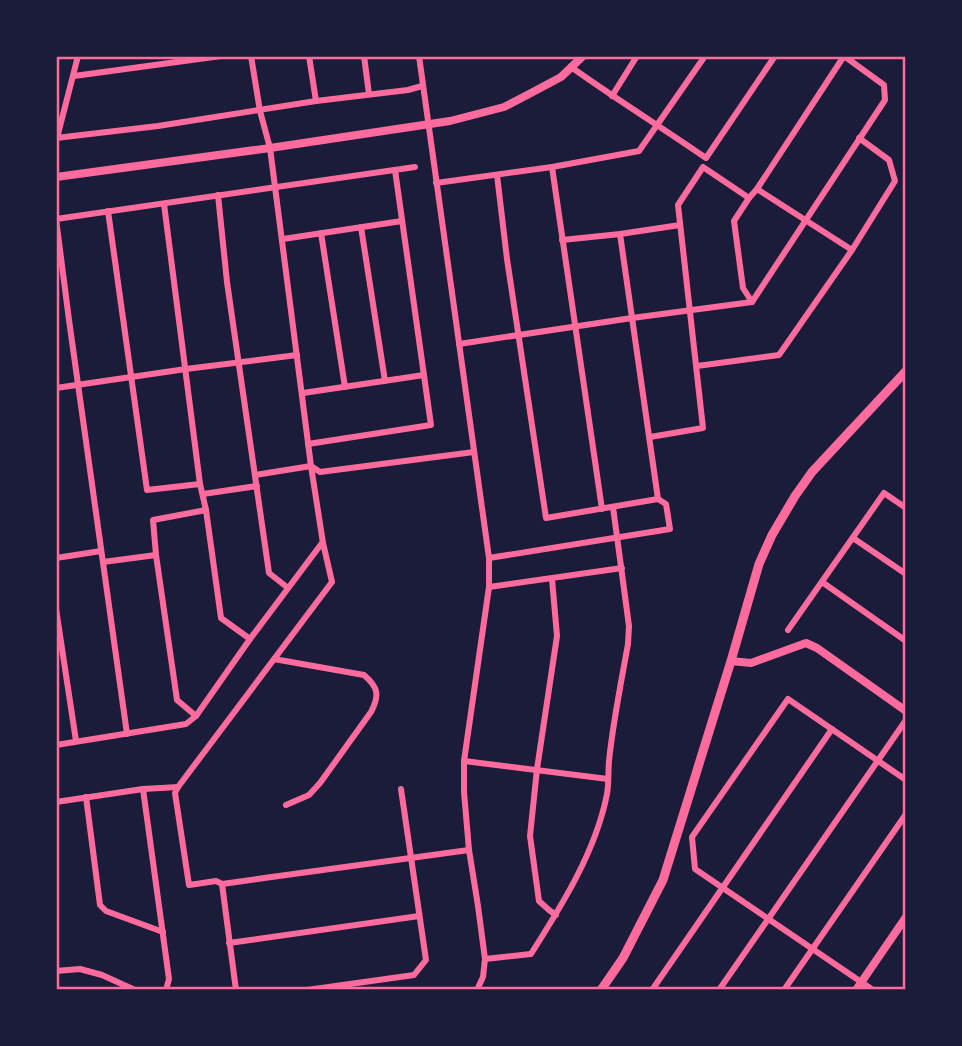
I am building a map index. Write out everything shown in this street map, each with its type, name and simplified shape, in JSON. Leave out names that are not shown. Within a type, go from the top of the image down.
[{"type":"main road","points":[[601,990],[623,958],[663,880],[759,564],[772,535],[812,472],[906,371]]},
{"type":"street","points":[[78,56],[57,138],[158,126],[422,86]]},
{"type":"street","points":[[74,76],[221,56]]},
{"type":"street","points":[[251,56],[260,111],[270,148],[303,393],[310,466],[332,582],[175,793],[189,885],[216,881],[222,884],[469,850]]},
{"type":"street","points":[[309,56],[316,101]]},
{"type":"street","points":[[364,56],[369,94]]},
{"type":"street","points":[[419,56],[489,558],[489,587],[464,761],[469,850],[485,959],[477,990]]},
{"type":"street","points":[[56,177],[429,125],[503,107],[561,76],[583,56]]},
{"type":"street","points":[[612,96],[637,56]]},
{"type":"street","points":[[436,183],[552,167],[639,151],[705,56]]},
{"type":"street","points":[[571,67],[706,158],[775,56]]},
{"type":"street","points":[[458,344],[752,302],[885,100],[884,85],[844,56],[734,221],[743,288],[752,302]]},
{"type":"street","points":[[697,366],[779,355],[852,250],[895,181],[889,160],[859,138]]},
{"type":"street","points":[[127,734],[56,219],[415,167]]},
{"type":"street","points":[[552,167],[602,509]]},
{"type":"street","points":[[650,437],[703,428],[678,205],[703,167],[749,198]]},
{"type":"street","points":[[308,444],[431,425],[395,170]]},
{"type":"street","points":[[489,558],[670,529],[666,504],[658,499],[546,518],[497,174]]},
{"type":"street","points":[[757,190],[852,250]]},
{"type":"street","points":[[218,195],[227,282],[269,573],[288,588]]},
{"type":"street","points":[[164,204],[200,484],[221,618],[250,639]]},
{"type":"street","points":[[108,211],[147,490],[200,484]]},
{"type":"street","points":[[283,239],[402,221]]},
{"type":"street","points":[[562,240],[680,225]]},
{"type":"street","points":[[361,227],[385,381]]},
{"type":"street","points":[[321,233],[345,387]]},
{"type":"street","points":[[620,234],[658,499]]},
{"type":"street","points":[[56,388],[297,355]]},
{"type":"street","points":[[303,393],[424,375]]},
{"type":"street","points":[[255,475],[310,466],[320,472],[474,452]]},
{"type":"street","points":[[203,494],[257,486]]},
{"type":"street","points":[[788,631],[884,493],[906,508]]},
{"type":"street","points":[[485,959],[531,954],[574,883],[591,844],[608,791],[612,737],[629,626],[612,507]]},
{"type":"street","points":[[196,716],[177,701],[153,520],[206,510]]},
{"type":"street","points":[[853,538],[906,574]]},
{"type":"street","points":[[56,744],[186,724],[196,716],[323,543]]},
{"type":"street","points":[[56,558],[101,551]]},
{"type":"street","points":[[103,562],[156,555]]},
{"type":"street","points":[[489,587],[622,568]]},
{"type":"street","points":[[552,579],[557,636],[530,836],[540,901],[556,915]]},
{"type":"street","points":[[822,582],[906,640]]},
{"type":"street","points":[[56,609],[76,741]]},
{"type":"street","points":[[731,661],[751,663],[806,643],[906,710]]},
{"type":"street","points":[[274,659],[364,675],[374,683],[377,694],[371,712],[320,783],[309,795],[286,805]]},
{"type":"street","points":[[873,990],[695,869],[692,837],[788,699],[906,780]]},
{"type":"street","points":[[719,990],[906,720]]},
{"type":"street","points":[[652,990],[832,729]]},
{"type":"street","points":[[464,761],[608,779]]},
{"type":"street","points":[[56,802],[143,789],[178,787]]},
{"type":"street","points":[[143,789],[169,979],[166,990]]},
{"type":"street","points":[[307,990],[414,975],[426,960],[401,789]]},
{"type":"street","points":[[86,797],[100,905],[106,911],[163,932]]},
{"type":"street","points":[[784,990],[906,814]]},
{"type":"street","points":[[222,884],[236,990]]},
{"type":"street","points":[[229,943],[419,916]]},
{"type":"street","points":[[856,990],[906,917]]},
{"type":"street","points":[[56,971],[80,969],[102,975],[135,990]]}]
